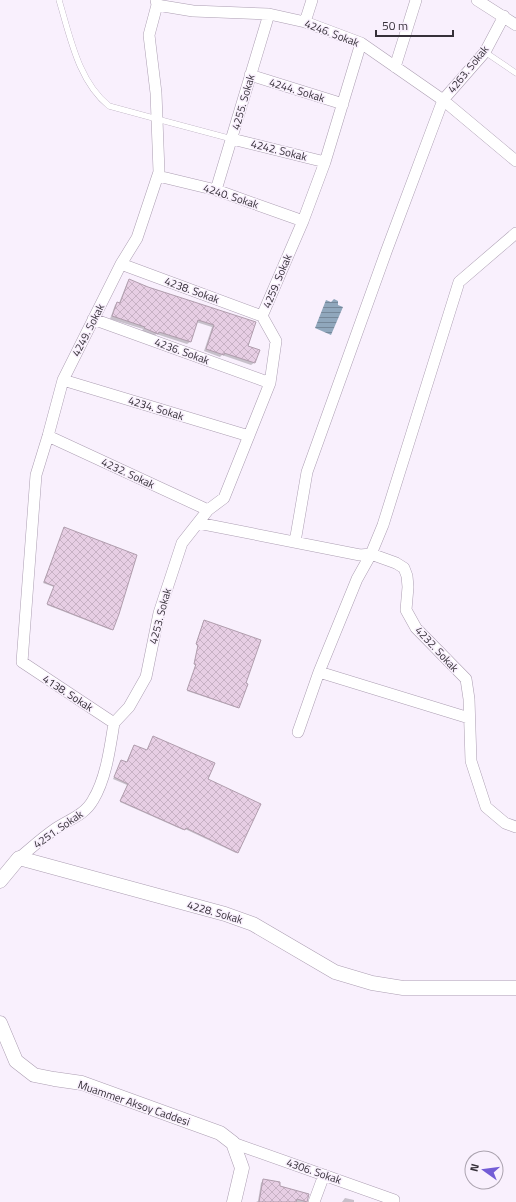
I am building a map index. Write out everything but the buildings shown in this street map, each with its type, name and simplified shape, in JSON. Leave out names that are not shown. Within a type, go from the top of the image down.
[{"type":"street","points":[[305,22],[312,0]]},
{"type":"street","points":[[395,67],[416,0]]},
{"type":"street","points":[[476,0],[504,16],[516,25]]},
{"type":"street","name":"4249. Sokak","points":[[22,662],[36,475],[63,380],[121,264],[137,238],[159,172],[156,93],[149,35],[156,3]]},
{"type":"street","name":"4246. Sokak","points":[[156,3],[193,11],[269,14],[305,22],[361,43],[443,100],[516,161]]},
{"type":"street","name":"4255. Sokak","points":[[216,190],[269,14]]},
{"type":"street","name":"4263. Sokak","points":[[443,100],[485,52],[504,16]]},
{"type":"street","name":"4259. Sokak","points":[[208,510],[224,498],[270,383],[276,341],[262,316],[303,221],[325,162],[361,43]]},
{"type":"street","name":"4244. Sokak","points":[[250,75],[343,104]]},
{"type":"street","points":[[295,542],[307,472],[386,252],[443,100]]},
{"type":"street","name":"4242. Sokak","points":[[232,139],[325,162]]},
{"type":"street","name":"4240. Sokak","points":[[158,176],[216,190],[303,221]]},
{"type":"street","points":[[298,732],[319,672],[357,579],[371,554],[383,525],[459,282],[516,232]]},
{"type":"street","name":"4238. Sokak","points":[[121,264],[262,316]]},
{"type":"street","name":"4236. Sokak","points":[[94,319],[270,383]]},
{"type":"street","name":"4234. Sokak","points":[[63,380],[249,436]]},
{"type":"street","name":"4232. Sokak","points":[[48,436],[208,510]]},
{"type":"street","name":"4253. Sokak","points":[[114,723],[129,706],[146,677],[159,613],[182,542],[208,510]]},
{"type":"street","name":"4232. Sokak","points":[[198,523],[360,555],[371,554],[396,563],[404,568],[407,576],[408,587],[406,610],[416,628],[466,679],[469,699],[471,761],[486,807],[504,823],[516,827]]},
{"type":"street","name":"4138. Sokak","points":[[22,662],[114,723]]},
{"type":"street","points":[[319,672],[469,718]]},
{"type":"street","name":"4251. Sokak","points":[[0,881],[19,858],[54,830],[84,812],[93,800],[102,780],[114,723]]},
{"type":"street","name":"4228. Sokak","points":[[19,858],[225,914],[253,924],[335,972],[372,983],[403,988],[516,988]]},
{"type":"street","name":"Muammer Aksoy Caddesi","points":[[0,1023],[16,1061],[34,1075],[82,1083],[220,1133],[233,1143]]},
{"type":"street","points":[[233,1143],[242,1168],[234,1202]]},
{"type":"street","name":"4306. Sokak","points":[[233,1143],[394,1201]]},
{"type":"street","points":[[314,1202],[324,1175]]},
{"type":"lane","points":[[59,0],[78,63],[98,95],[109,106],[232,139]]},
{"type":"lane","points":[[485,52],[516,73]]},
{"type":"water","points":[[334,299],[338,301],[338,305],[343,307],[331,335],[315,328],[326,300],[331,302]]}]
